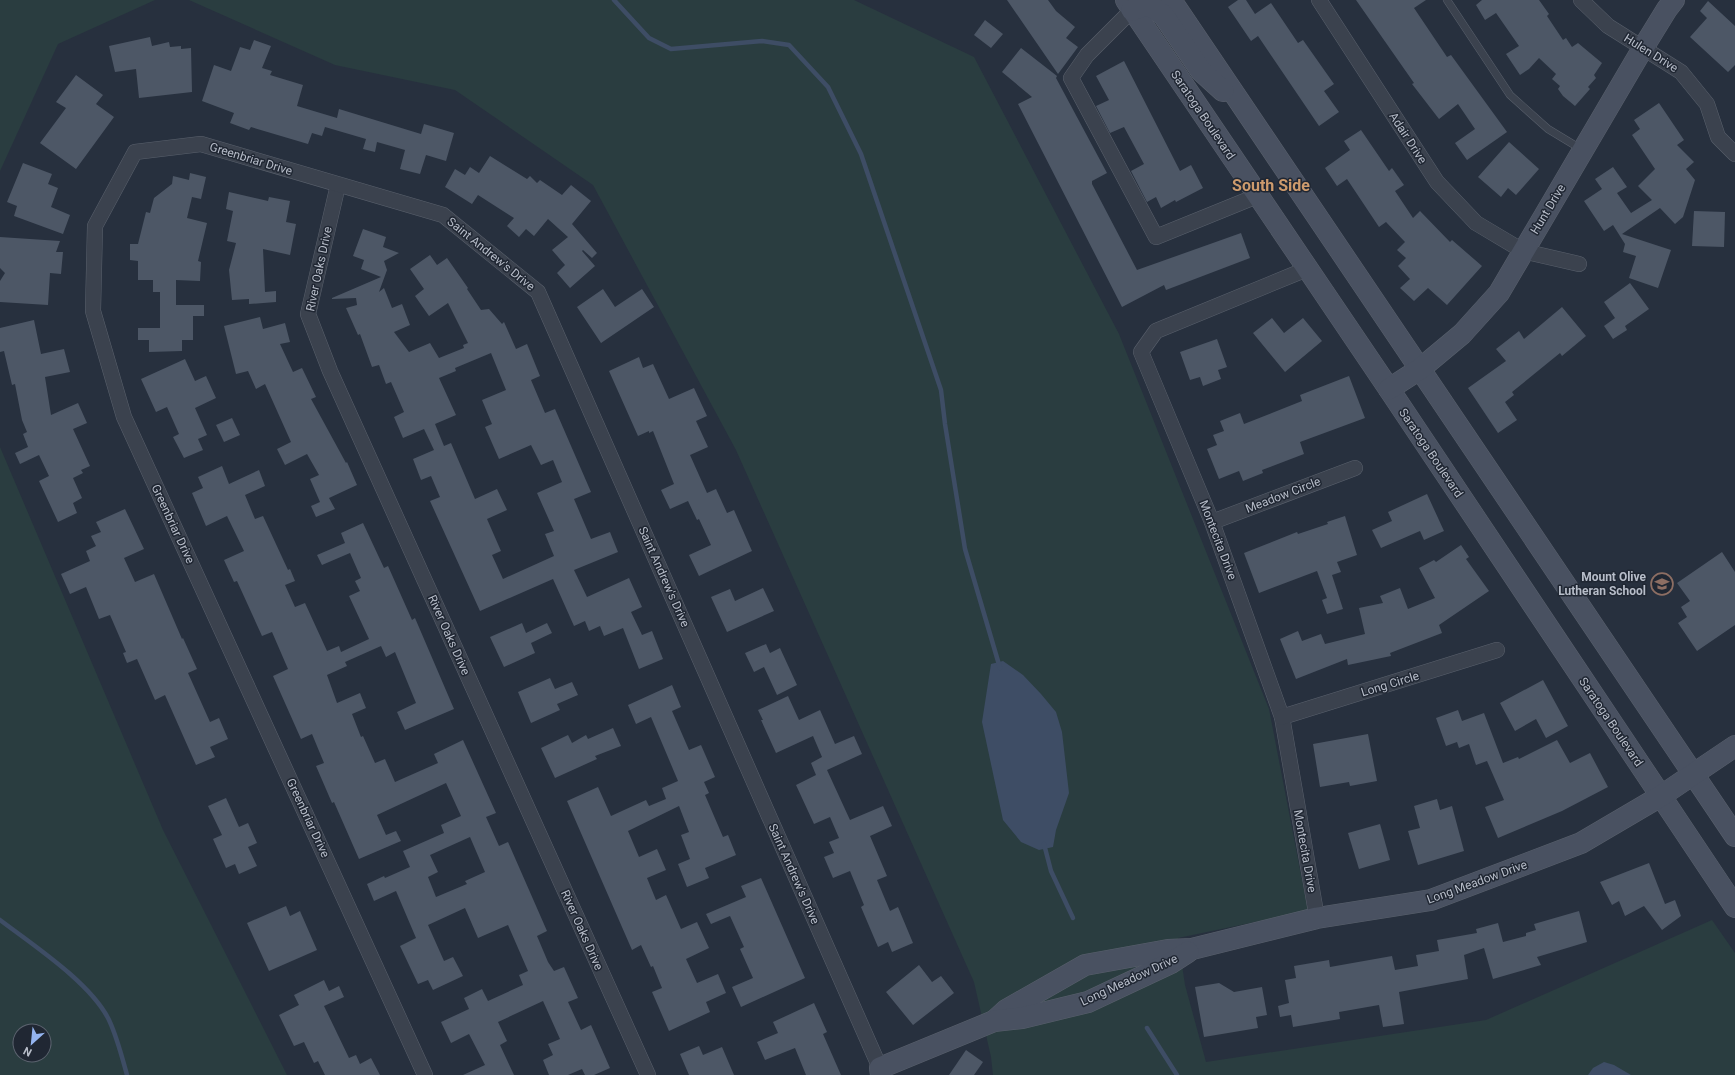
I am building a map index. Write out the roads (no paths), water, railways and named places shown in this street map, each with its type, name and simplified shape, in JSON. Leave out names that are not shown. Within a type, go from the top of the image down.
[{"type":"main road","points":[[1171,0],[1735,836]]},
{"type":"main road","name":"Hunt Drive","points":[[1389,389],[1420,369],[1462,334],[1499,293],[1643,48],[1674,0]]},
{"type":"main road","points":[[1129,5],[1146,5],[1154,8],[1164,16],[1201,71],[1248,114]]},
{"type":"main road","name":"Saratoga Boulevard","points":[[1129,5],[1389,389],[1735,907]]},
{"type":"main road","name":"Long Meadow Drive","points":[[994,1021],[1006,1010],[1085,965],[1168,950],[1192,949],[1317,918],[1430,900],[1580,844],[1661,796],[1734,748]]},
{"type":"main road","name":"Long Meadow Drive","points":[[881,1072],[994,1021],[1022,1018],[1088,1002],[1171,963],[1192,949]]},
{"type":"street","name":"Adair Drive","points":[[1319,0],[1436,182],[1476,223],[1523,251],[1579,264]]},
{"type":"street","name":"Hulen Drive","points":[[1581,0],[1608,26],[1681,72],[1707,104],[1718,137],[1735,154]]},
{"type":"street","points":[[1129,5],[1087,55],[1071,78],[1156,237],[1257,196]]},
{"type":"street","name":"Greenbriar Drive","points":[[338,184],[201,144],[136,152],[95,226],[93,311],[124,417],[425,1075]]},
{"type":"street","name":"Saint Andrew's Drive","points":[[338,184],[443,215],[538,292],[881,1072]]},
{"type":"street","name":"River Oaks Drive","points":[[338,184],[308,314],[330,371],[648,1075]]},
{"type":"street","name":"Montecita Drive","points":[[1307,269],[1156,331],[1141,352],[1212,522],[1282,717],[1317,918]]},
{"type":"street","name":"Meadow Circle","points":[[1212,522],[1355,468]]},
{"type":"street","name":"Long Circle","points":[[1282,717],[1498,650]]},
{"type":"lane","points":[[1447,0],[1510,95],[1548,128],[1583,150]]},
{"type":"water","points":[[1003,661],[1023,675],[1056,712],[1062,732],[1069,793],[1056,830],[1053,847],[1039,850],[1021,842],[1003,820],[982,722],[991,664]]},
{"type":"water","points":[[1604,1062],[1614,1065],[1631,1075],[1588,1075],[1593,1068]]},
{"type":"waterway","points":[[614,0],[649,38],[671,49],[762,41],[789,45],[828,87],[861,154],[941,390],[965,549],[1000,668]]},
{"type":"waterway","points":[[1044,844],[1051,871],[1073,918]]},
{"type":"waterway","points":[[0,920],[60,966],[89,992],[101,1006],[114,1033],[127,1075]]},
{"type":"waterway","points":[[1147,1028],[1177,1075]]},
{"type":"place","name":"Mount Olive Lutheran School","points":[[1662,584]]},
{"type":"district","name":"South Side","points":[[1271,185]]}]
